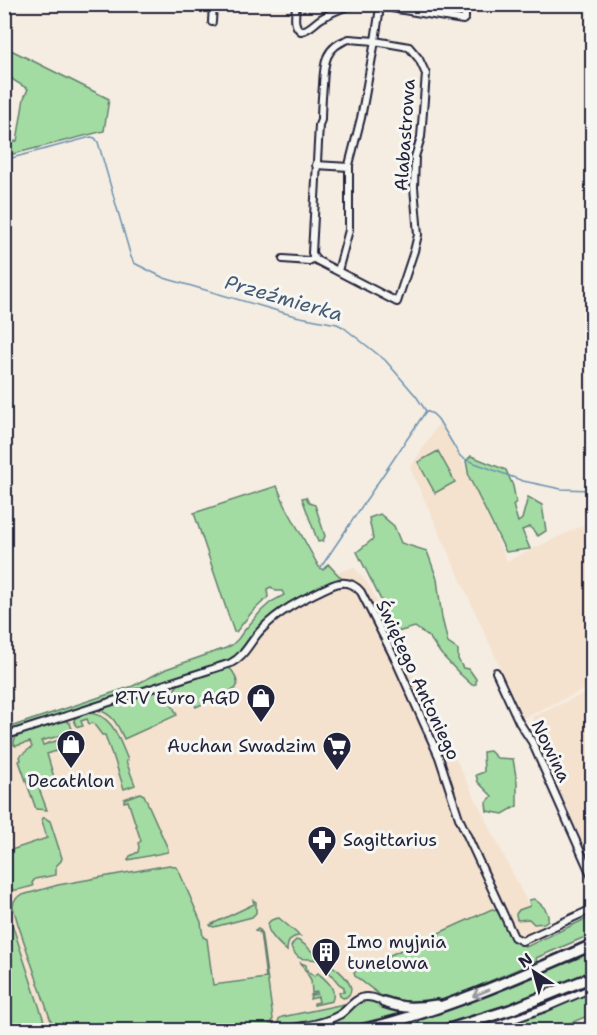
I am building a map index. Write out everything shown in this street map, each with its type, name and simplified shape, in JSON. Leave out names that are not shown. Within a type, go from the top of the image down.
[{"type":"main road","points":[[362,1030],[407,1019],[454,1003],[592,945]]},
{"type":"main road","points":[[446,1030],[510,1010],[592,976]]},
{"type":"main road","points":[[384,1002],[409,1008],[454,1003]]},
{"type":"street","points":[[212,22],[213,4]]},
{"type":"street","points":[[296,4],[295,20],[301,31],[331,13],[350,5],[360,4]]},
{"type":"street","points":[[368,4],[463,20],[465,4]]},
{"type":"street","points":[[338,271],[349,230],[349,167],[362,118],[380,7]]},
{"type":"street","name":"Alabastrowa","points":[[349,39],[375,41],[409,47],[419,59],[426,74],[421,137],[415,157],[414,187],[418,235],[397,302],[314,258],[312,250],[316,165],[325,61],[340,42],[349,39]]},
{"type":"street","points":[[316,165],[349,167]]},
{"type":"street","points":[[283,259],[309,261],[314,258]]},
{"type":"street","name":"Świętego Antoniego","points":[[4,736],[231,663],[241,657],[260,631],[281,612],[338,583],[348,583],[362,592],[395,659],[439,757],[459,818],[514,937],[522,940],[592,909]]},
{"type":"street","name":"Nowina","points":[[496,672],[519,722],[532,742],[592,877]]},
{"type":"street","points":[[483,1030],[592,988]]},
{"type":"street","points":[[278,1030],[326,1021],[341,1014],[363,997],[384,1002]]},
{"type":"shaded area","points":[[439,423],[461,458],[507,561],[592,521],[592,686],[523,718],[410,468]]},
{"type":"shaded area","points":[[354,567],[369,585],[552,952],[448,996],[394,1013],[316,1030],[5,1030],[4,729],[227,654],[252,624],[320,578]]},
{"type":"shaded area","points":[[592,690],[592,863],[533,732],[537,730],[532,717]]},
{"type":"green space","points":[[5,47],[109,99],[104,131],[5,156],[5,143],[17,141],[24,98],[28,89],[9,77],[5,69]]},
{"type":"green space","points":[[438,451],[455,482],[435,493],[418,462]]},
{"type":"green space","points":[[471,456],[506,470],[513,486],[516,502],[513,505],[518,522],[522,519],[528,497],[542,505],[546,531],[538,536],[530,527],[522,530],[530,549],[506,552],[469,477],[466,461]]},
{"type":"green space","points":[[277,486],[319,567],[323,570],[328,564],[341,578],[309,592],[276,612],[259,627],[243,649],[231,659],[5,733],[4,729],[133,686],[166,669],[232,645],[262,610],[284,595],[282,591],[276,591],[271,587],[267,589],[268,597],[234,632],[194,513]]},
{"type":"green space","points":[[306,497],[309,503],[315,505],[325,536],[323,541],[318,542],[302,498]]},
{"type":"green space","points":[[380,514],[394,526],[401,543],[427,551],[437,579],[448,643],[458,650],[458,659],[463,668],[469,669],[476,679],[476,684],[472,685],[460,674],[430,638],[415,627],[397,632],[357,552],[373,539],[369,518]]},
{"type":"green space","points":[[227,667],[236,678],[235,689],[196,707],[190,695],[176,701],[174,691],[179,684]]},
{"type":"green space","points":[[152,692],[165,696],[171,702],[177,715],[124,739],[111,717],[97,710]]},
{"type":"green space","points":[[87,713],[103,718],[114,729],[128,760],[126,761],[135,785],[124,789],[105,735],[102,735],[93,723],[89,724],[87,719],[81,721],[83,726],[76,726],[74,720],[76,717]]},
{"type":"green space","points":[[65,720],[70,723],[73,732],[41,741],[43,745],[69,737],[72,746],[47,754],[56,784],[50,786],[48,782],[38,786],[47,810],[36,809],[19,761],[20,756],[32,747],[30,742],[16,746],[14,741],[17,735]]},
{"type":"green space","points":[[490,751],[497,758],[513,759],[517,782],[517,806],[503,814],[487,811],[486,803],[492,796],[478,782],[476,775],[484,772],[483,752]]},
{"type":"green space","points":[[140,793],[144,795],[168,852],[128,860],[130,856],[138,852],[138,843],[141,841],[128,801],[124,802],[124,799]]},
{"type":"green space","points":[[43,818],[50,821],[62,858],[56,866],[56,875],[35,879],[33,886],[13,890],[9,888],[5,879],[5,852],[47,838]]},
{"type":"green space","points":[[169,865],[178,869],[201,922],[203,937],[207,939],[213,985],[266,978],[260,932],[255,931],[258,929],[261,931],[273,1019],[271,1024],[258,1030],[54,1030],[18,924],[13,907],[14,901],[19,896],[58,885]]},
{"type":"green space","points":[[534,899],[546,910],[548,920],[534,924],[529,919],[517,920],[516,914],[519,910],[530,906],[529,900]]},
{"type":"green space","points":[[253,900],[256,902],[256,913],[252,917],[214,927],[210,925],[254,904]]},
{"type":"green space","points":[[4,906],[9,915],[47,1030],[5,1030]]},
{"type":"green space","points":[[492,909],[500,913],[526,947],[592,916],[592,934],[536,958],[537,961],[450,998],[434,1002],[401,1004],[384,998],[355,976],[354,973],[357,970]]},
{"type":"green space","points":[[279,918],[300,936],[290,940],[287,951],[268,928],[268,923]]},
{"type":"green space","points":[[296,940],[342,974],[351,988],[348,996],[343,998],[340,996],[339,992],[344,992],[344,987],[320,961],[300,958],[294,953],[291,947]]},
{"type":"green space","points":[[592,947],[592,973],[553,991],[435,1030],[374,1030]]},
{"type":"green space","points":[[301,963],[306,965],[307,970],[314,976],[318,973],[328,982],[333,992],[332,1001],[314,1005],[319,1002],[318,997],[310,999],[311,995],[317,992],[312,993],[311,980]]},
{"type":"green space","points":[[592,991],[592,1014],[554,1030],[492,1030],[529,1017]]},
{"type":"green space","points":[[370,999],[389,1008],[406,1012],[335,1030],[295,1030],[332,1022],[360,1002]]},
{"type":"green space","points":[[349,1003],[327,1018],[279,1028],[277,1026],[282,1017]]},
{"type":"waterway","name":"Przeźmierka","points":[[4,160],[91,137],[95,138],[134,263],[164,278],[295,316],[337,324],[385,360],[426,411],[438,419],[464,459],[523,481],[561,489],[592,490]]},
{"type":"waterway","points":[[321,567],[426,411]]},
{"type":"waterway","points":[[32,1030],[33,1025]]},
{"type":"place","name":"RTV Euro AGD","points":[[261,724]]},
{"type":"place","name":"Decathlon","points":[[71,770]]},
{"type":"place","name":"Auchan Swadzim","points":[[337,772]]},
{"type":"place","name":"Sagittarius","points":[[322,866]]},
{"type":"place","name":"Imo myjnia tunelowa","points":[[326,978]]}]
